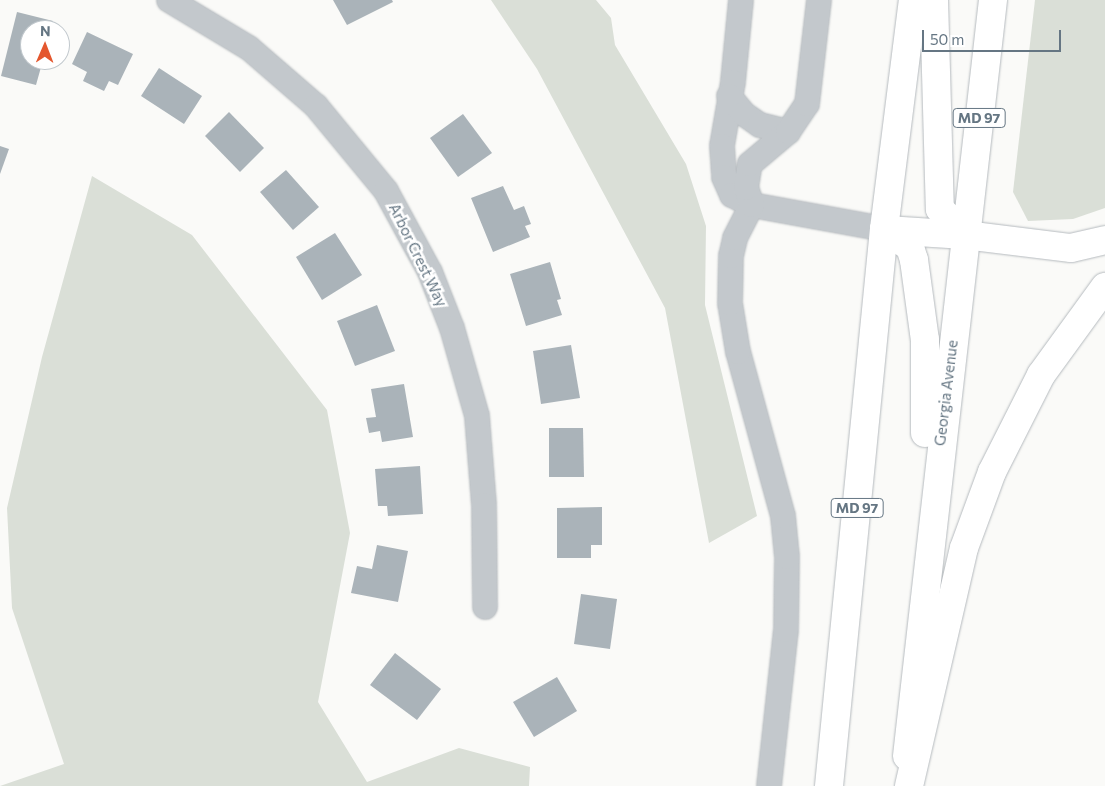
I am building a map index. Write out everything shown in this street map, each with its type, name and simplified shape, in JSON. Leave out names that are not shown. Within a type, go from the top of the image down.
[{"type":"main road","name":"MD 97","points":[[829,786],[884,229],[913,0]]},
{"type":"main road","points":[[934,0],[940,209],[965,236]]},
{"type":"main road","name":"Georgia Avenue","points":[[904,786],[914,682],[993,0]]},
{"type":"main road","points":[[884,229],[1071,248],[1105,240]]},
{"type":"main road","points":[[884,229],[910,246],[925,340],[927,383],[914,682]]},
{"type":"main road","points":[[909,786],[964,548],[992,472],[1041,374],[1105,287]]},
{"type":"street","name":"Arbor Crest Way","points":[[170,0],[249,48],[316,106],[386,191],[430,272],[452,328],[477,416],[484,505],[485,607]]},
{"type":"street","points":[[741,0],[722,146],[724,177],[732,195],[752,206],[884,229]]},
{"type":"street","points":[[768,786],[786,630],[787,557],[783,516],[738,352],[730,303],[731,256],[734,238],[752,206],[746,188],[750,164],[788,132],[807,104],[819,0]]},
{"type":"street","points":[[729,96],[744,114],[760,125],[788,132]]},
{"type":"shaded area","points":[[491,0],[596,0],[611,18],[615,45],[686,164],[706,226],[705,305],[757,516],[709,543],[665,308],[537,69]]},
{"type":"shaded area","points":[[1035,0],[1105,0],[1105,208],[1073,219],[1028,221],[1013,192]]},
{"type":"shaded area","points":[[92,176],[192,235],[327,410],[350,533],[318,702],[367,782],[459,748],[530,767],[529,786],[0,786],[64,764],[12,608],[7,508],[42,357]]},
{"type":"building","points":[[333,0],[392,0],[393,2],[347,25]]},
{"type":"building","points":[[17,12],[49,20],[20,20],[20,70],[40,70],[36,85],[1,76]]},
{"type":"building","points":[[87,32],[133,54],[118,85],[109,81],[104,91],[83,81],[87,72],[72,64]]},
{"type":"building","points":[[159,68],[202,96],[184,124],[141,96]]},
{"type":"building","points":[[229,112],[264,148],[240,172],[205,136]]},
{"type":"building","points":[[463,114],[492,153],[458,177],[430,138]]},
{"type":"building","points":[[0,146],[9,149],[0,174]]},
{"type":"building","points":[[286,170],[319,207],[293,230],[260,192]]},
{"type":"building","points":[[503,186],[514,210],[524,206],[531,224],[525,226],[530,237],[493,252],[471,198]]},
{"type":"building","points":[[335,233],[362,275],[322,300],[296,257]]},
{"type":"building","points":[[550,262],[561,299],[557,300],[562,315],[526,326],[510,274]]},
{"type":"building","points":[[377,305],[395,351],[355,366],[337,321]]},
{"type":"building","points":[[571,345],[580,398],[541,404],[533,351]]},
{"type":"building","points":[[404,384],[413,437],[382,442],[380,431],[369,433],[366,418],[376,417],[371,389]]},
{"type":"building","points":[[549,428],[583,428],[584,477],[549,477]]},
{"type":"building","points":[[420,466],[423,514],[388,516],[387,506],[378,506],[375,469]]},
{"type":"building","points":[[602,507],[602,545],[591,545],[591,558],[557,558],[557,508]]},
{"type":"building","points":[[377,545],[408,551],[398,602],[351,593],[357,566],[372,569]]},
{"type":"building","points":[[581,594],[617,599],[610,649],[574,644]]},
{"type":"building","points":[[395,653],[441,689],[417,720],[370,685]]},
{"type":"building","points":[[557,677],[577,711],[534,737],[513,702]]}]
